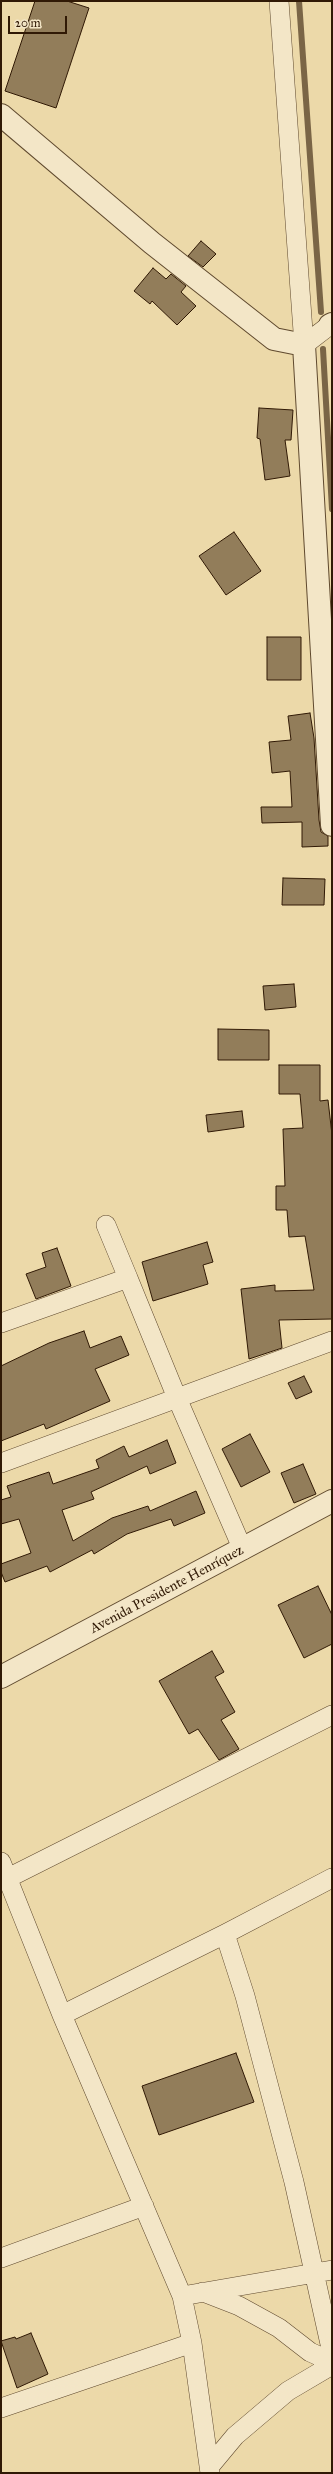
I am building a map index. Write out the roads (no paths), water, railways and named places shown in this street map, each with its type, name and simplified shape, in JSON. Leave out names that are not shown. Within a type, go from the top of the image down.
[{"type":"street","points":[[279,1],[304,345],[332,825]]},
{"type":"street","points":[[1,115],[152,243],[274,339],[304,345],[331,325]]},
{"type":"street","points":[[106,1225],[177,1398],[243,1550]]},
{"type":"street","points":[[1,1323],[128,1278]]},
{"type":"street","points":[[1,1463],[332,1341]]},
{"type":"street","name":"Avenida Presidente Henríquez","points":[[1,1677],[243,1550],[332,1501]]},
{"type":"street","points":[[210,2469],[192,2343],[182,2296],[62,2015],[4,1870],[332,1715]]},
{"type":"street","points":[[62,2015],[225,1934],[332,1878]]},
{"type":"street","points":[[225,1934],[245,1996],[294,2182],[323,2271],[332,2353]]},
{"type":"street","points":[[1,2258],[144,2206]]},
{"type":"street","points":[[182,2296],[323,2271]]},
{"type":"street","points":[[203,2292],[239,2306],[278,2328],[310,2352],[332,2363]]},
{"type":"street","points":[[1,2408],[192,2343]]},
{"type":"street","points":[[210,2469],[235,2436],[282,2396],[332,2363]]},
{"type":"waterway","points":[[299,1],[321,312]]},
{"type":"waterway","points":[[323,349],[332,509]]}]
